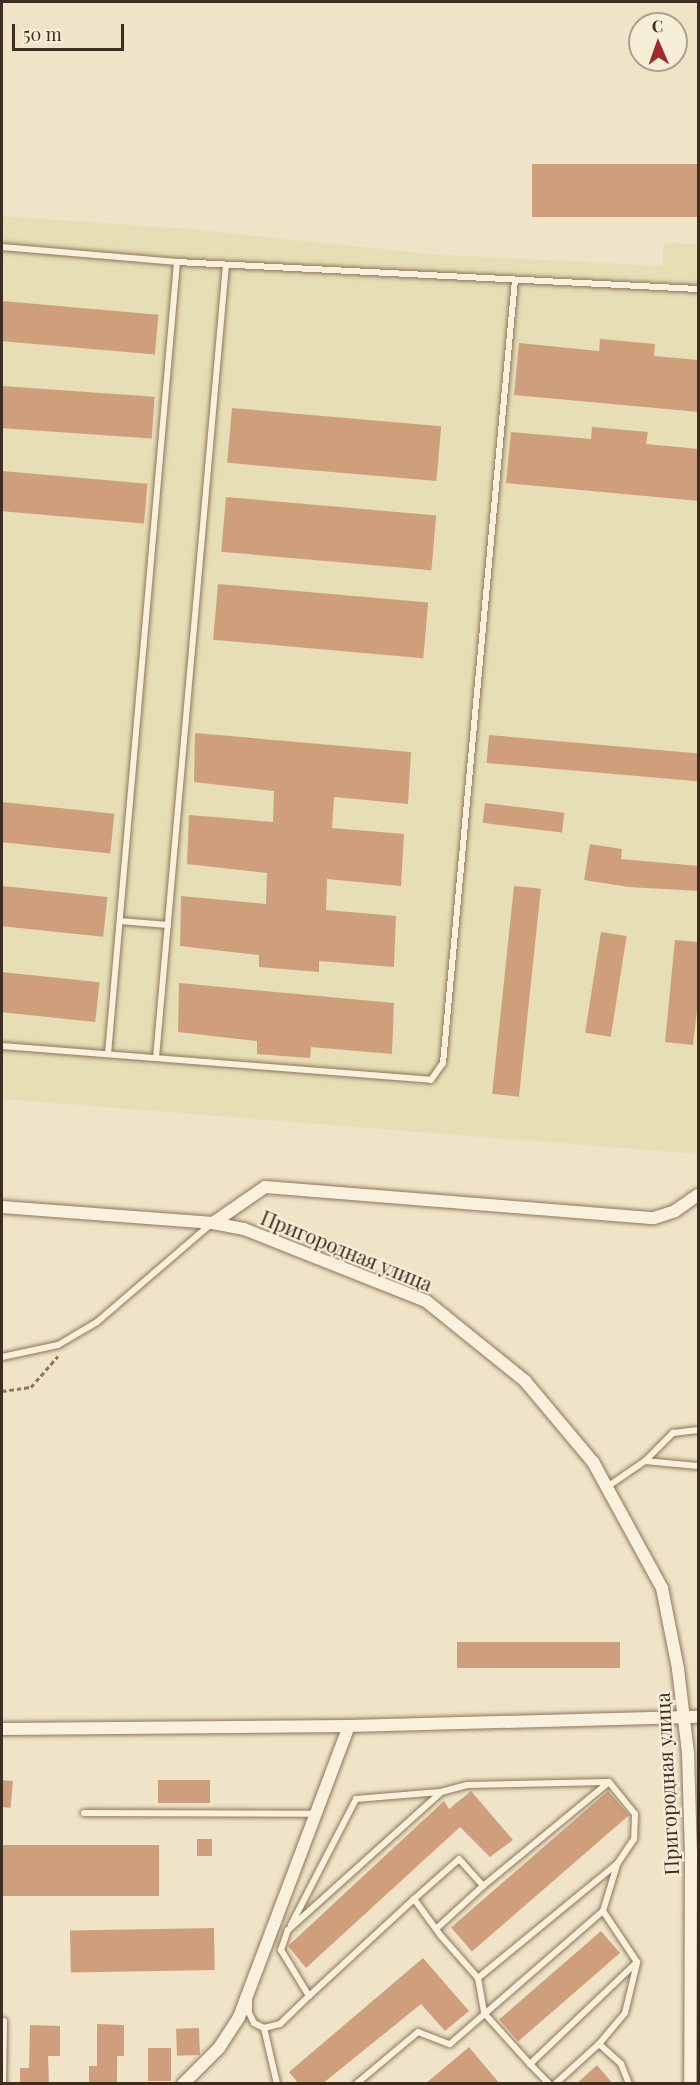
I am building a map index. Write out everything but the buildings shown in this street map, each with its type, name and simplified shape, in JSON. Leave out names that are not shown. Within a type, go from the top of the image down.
[{"type":"street","points":[[213,1223],[265,1187],[654,1218],[675,1211],[699,1195]]},
{"type":"street","name":"Пригородная улица","points":[[2,1207],[213,1223],[244,1229],[426,1301],[525,1381],[593,1462],[662,1588],[693,1752],[694,2058],[690,2084]]},
{"type":"street","points":[[2,1729],[349,1726],[699,1717]]},
{"type":"street","points":[[183,2084],[219,2048],[239,2017],[349,1726]]},
{"type":"lane","points":[[2,247],[226,265],[699,289]]},
{"type":"lane","points":[[108,1054],[177,262]]},
{"type":"lane","points":[[156,1058],[226,265]]},
{"type":"lane","points":[[2,1046],[431,1080],[442,1063],[514,280]]},
{"type":"lane","points":[[120,921],[168,925]]},
{"type":"lane","points":[[2,1357],[58,1345],[97,1322],[213,1223]]},
{"type":"lane","points":[[607,1487],[645,1461],[673,1433],[699,1430]]},
{"type":"lane","points":[[645,1461],[699,1466]]},
{"type":"lane","points":[[309,1996],[281,1950],[288,1930],[356,1799],[441,1792],[467,1785],[609,1782]]},
{"type":"lane","points":[[356,2084],[418,2032],[450,2044],[603,1911],[618,1863],[634,1839],[635,1814],[609,1782]]},
{"type":"lane","points":[[436,1929],[483,1886],[609,1782]]},
{"type":"lane","points":[[288,1930],[441,1792]]},
{"type":"lane","points":[[84,1813],[316,1814]]},
{"type":"lane","points":[[249,1990],[249,2013],[254,2024],[264,2028],[280,2024],[459,1859],[483,1886]]},
{"type":"lane","points":[[478,1978],[618,1863]]},
{"type":"lane","points":[[414,1899],[478,1978],[484,2013],[549,2084]]},
{"type":"lane","points":[[555,2084],[600,2044],[626,2013],[637,1962],[603,1911]]},
{"type":"lane","points":[[530,2064],[637,1962]]},
{"type":"lane","points":[[3,2084],[4,2021]]},
{"type":"lane","points":[[264,2028],[277,2084]]},
{"type":"lane","points":[[600,2044],[621,2064],[629,2084]]},
{"type":"path","points":[[2,1391],[31,1387],[61,1352]]},
{"type":"shaded area","points":[[2,216],[190,229],[429,254],[662,266],[664,243],[698,244],[698,1154],[2,1099]]}]
